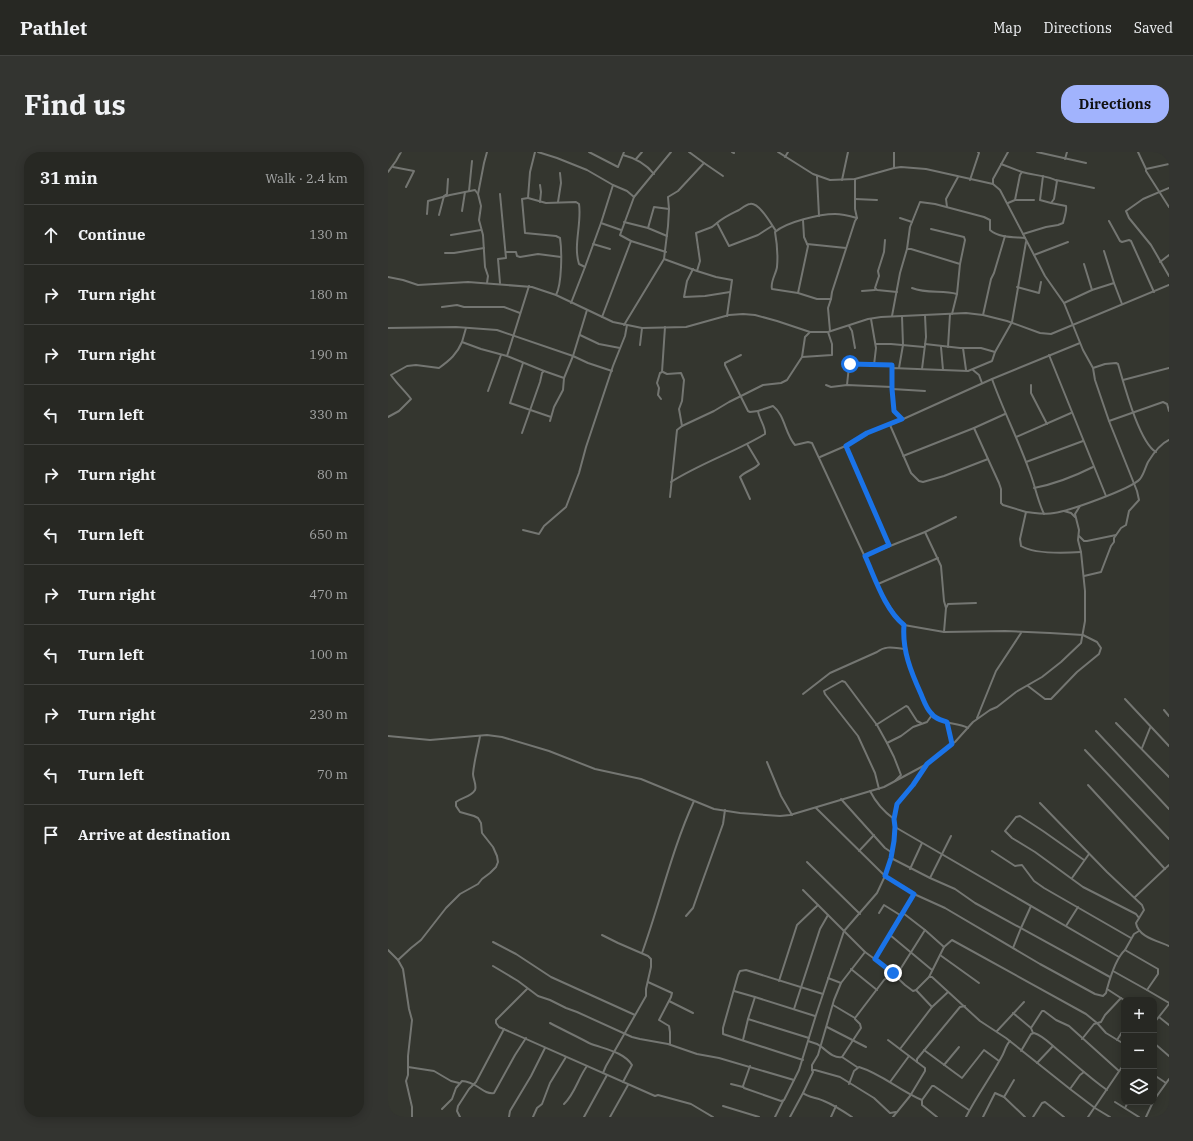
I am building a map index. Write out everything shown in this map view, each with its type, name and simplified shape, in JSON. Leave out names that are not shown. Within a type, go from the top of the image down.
[{"type":"street","points":[[388,172],[400,152]]},
{"type":"street","points":[[487,152],[478,194],[480,206],[479,220],[484,248],[485,267],[488,276],[487,283]]},
{"type":"street","points":[[528,198],[530,172],[536,152],[557,158],[587,170],[634,197]]},
{"type":"street","points":[[589,152],[618,167],[624,152]]},
{"type":"street","points":[[636,159],[642,152]]},
{"type":"street","points":[[666,252],[620,236],[634,197],[671,152]]},
{"type":"street","points":[[689,152],[723,176]]},
{"type":"street","points":[[778,152],[818,176],[830,180],[855,179],[894,168],[926,169],[993,184],[1000,190],[1052,287],[1064,303],[1083,350],[1093,368],[1095,380],[1109,421],[1138,491],[1139,501],[1130,509],[1127,524],[1121,528],[1116,535],[1101,572],[1083,576]]},
{"type":"street","points":[[785,157],[788,152]]},
{"type":"street","points":[[842,180],[848,152]]},
{"type":"street","points":[[894,152],[894,168]]},
{"type":"street","points":[[970,180],[979,152]]},
{"type":"street","points":[[993,184],[993,179],[1008,152]]},
{"type":"street","points":[[1037,152],[1086,163]]},
{"type":"street","points":[[1065,159],[1067,152]]},
{"type":"street","points":[[1138,152],[1146,171],[1169,207]]},
{"type":"street","points":[[623,155],[636,159],[649,168],[654,174]]},
{"type":"street","points":[[468,191],[472,161]]},
{"type":"street","points":[[523,530],[539,534],[544,526],[566,507],[625,336],[626,325],[664,259],[668,236],[668,197],[678,191],[704,163]]},
{"type":"street","points":[[1001,164],[1032,175],[1043,176],[1094,188]]},
{"type":"street","points":[[1146,169],[1169,164]]},
{"type":"street","points":[[392,167],[414,171],[406,187]]},
{"type":"street","points":[[1015,200],[1022,172]]},
{"type":"street","points":[[558,202],[561,182],[560,173]]},
{"type":"street","points":[[818,176],[819,216]]},
{"type":"street","points":[[1023,234],[1063,223],[1067,209],[1066,206],[1040,200],[1043,176]]},
{"type":"street","points":[[947,207],[946,198],[958,177]]},
{"type":"street","points":[[439,216],[444,196],[447,194],[448,179]]},
{"type":"street","points":[[802,357],[832,355],[828,308],[846,248],[857,218],[855,179]]},
{"type":"street","points":[[1051,203],[1054,199],[1058,184],[1056,180]]},
{"type":"street","points":[[540,185],[540,202]]},
{"type":"street","points":[[571,303],[601,223],[613,186]]},
{"type":"street","points":[[1169,188],[1143,199],[1126,211],[1151,245],[1169,276]]},
{"type":"street","points":[[427,214],[428,201],[444,196],[475,190],[478,194]]},
{"type":"street","points":[[462,211],[465,192]]},
{"type":"street","points":[[500,194],[506,252],[506,258],[498,259],[500,283]]},
{"type":"street","points":[[556,296],[560,282],[561,243],[559,236],[526,233],[522,199],[528,198],[546,203],[576,202],[579,204],[580,217],[577,237],[578,259],[579,264],[585,267]]},
{"type":"street","points":[[855,199],[877,200]]},
{"type":"street","points":[[1008,204],[1015,200],[1034,200]]},
{"type":"street","points":[[892,316],[912,222],[920,202],[947,207],[984,217],[990,220],[990,230],[992,232],[1005,236],[1026,239]]},
{"type":"street","points":[[697,270],[700,261],[696,233],[712,227],[724,217],[750,204],[756,205],[762,210],[776,231],[777,262],[771,286],[773,290],[798,293],[817,299],[831,299]]},
{"type":"street","points":[[648,228],[654,207],[669,209]]},
{"type":"street","points":[[776,231],[788,225],[819,216],[837,214],[857,218]]},
{"type":"street","points":[[900,218],[912,222]]},
{"type":"street","points":[[798,293],[808,246],[804,236],[803,220]]},
{"type":"street","points":[[1109,221],[1120,241],[1130,241],[1154,292]]},
{"type":"street","points":[[624,222],[648,228],[668,236]]},
{"type":"street","points":[[601,223],[621,230]]},
{"type":"street","points":[[717,223],[729,246],[758,235],[772,226]]},
{"type":"street","points":[[931,229],[964,237],[965,240],[960,264],[957,294],[951,314],[948,347]]},
{"type":"street","points":[[451,235],[481,230]]},
{"type":"street","points":[[983,315],[991,279],[1005,236]]},
{"type":"street","points":[[847,385],[850,364],[892,365],[892,368],[966,371],[973,370],[992,361],[995,352],[1012,322],[1026,239]]},
{"type":"street","points":[[875,290],[885,240]]},
{"type":"street","points":[[602,317],[631,241]]},
{"type":"street","points":[[1034,255],[1068,242]]},
{"type":"street","points":[[593,244],[610,249]]},
{"type":"street","points":[[807,244],[846,248]]},
{"type":"street","points":[[445,252],[454,253],[484,248]]},
{"type":"street","points":[[907,249],[945,258],[960,264]]},
{"type":"street","points":[[1104,251],[1122,304]]},
{"type":"street","points":[[506,252],[516,252],[517,256],[520,257],[538,254],[561,257]]},
{"type":"street","points":[[1160,262],[1169,256]]},
{"type":"street","points":[[664,259],[693,270],[732,280],[727,316]]},
{"type":"street","points":[[1084,264],[1092,290]]},
{"type":"street","points":[[693,270],[687,281],[684,297],[705,296],[730,292]]},
{"type":"street","points":[[388,277],[418,285],[468,282],[529,286],[556,296],[602,317],[626,325],[642,328],[692,326],[727,316],[743,314],[755,315],[810,332],[829,331],[871,319],[892,316],[966,313],[983,315],[1012,322],[1045,335],[1059,332],[1073,324],[1169,285]]},
{"type":"street","points":[[1017,287],[1040,293],[1041,282]]},
{"type":"street","points":[[1064,303],[1092,290],[1114,283]]},
{"type":"street","points":[[507,356],[529,286]]},
{"type":"street","points":[[912,288],[919,291],[936,293],[950,292],[957,294]]},
{"type":"street","points":[[862,291],[875,290],[897,292]]},
{"type":"street","points":[[442,307],[457,305],[464,307],[496,306],[504,307],[520,313]]},
{"type":"street","points":[[550,421],[554,407],[563,390],[564,378],[588,310]]},
{"type":"street","points":[[922,369],[925,315]]},
{"type":"street","points":[[899,368],[903,345],[902,316]]},
{"type":"street","points":[[871,319],[876,344],[874,365]]},
{"type":"street","points":[[849,326],[852,331],[855,348]]},
{"type":"street","points":[[661,399],[658,395],[659,388],[657,383],[660,373],[662,372],[665,327]]},
{"type":"street","points":[[388,328],[466,328],[497,330],[573,356],[588,363],[612,370]]},
{"type":"street","points":[[388,417],[399,411],[411,399],[406,392],[400,388],[391,374],[406,366],[439,368],[451,360],[459,350],[466,328]]},
{"type":"street","points":[[640,345],[642,328]]},
{"type":"street","points":[[670,497],[677,430],[682,426],[763,385],[781,383],[787,380],[802,357],[805,337],[810,332]]},
{"type":"street","points":[[580,335],[599,344],[620,348]]},
{"type":"street","points":[[462,342],[507,356],[564,378]]},
{"type":"street","points":[[820,457],[846,446],[867,433],[890,425],[982,383],[1080,343]]},
{"type":"street","points":[[876,344],[986,348],[995,352]]},
{"type":"street","points":[[941,347],[943,370]]},
{"type":"street","points":[[963,348],[966,371]]},
{"type":"street","points":[[488,391],[501,355]]},
{"type":"street","points":[[1048,355],[1106,496]]},
{"type":"street","points":[[741,356],[725,364],[742,396],[748,411],[758,411],[770,406],[775,407],[782,418],[786,430],[794,444],[812,443],[820,457],[883,596],[895,616],[904,625],[944,632],[1050,632],[1083,635],[1097,642],[1101,650],[1099,654],[1077,672],[1051,699],[1045,699],[1028,686]]},
{"type":"street","points":[[1093,368],[1116,362],[1133,412],[1148,446],[1156,452]]},
{"type":"street","points":[[523,363],[510,403],[551,417]]},
{"type":"street","points":[[892,368],[894,411],[902,419]]},
{"type":"street","points":[[1123,380],[1169,368]]},
{"type":"street","points":[[973,370],[979,375],[982,383]]},
{"type":"street","points":[[522,433],[542,373],[544,371]]},
{"type":"street","points":[[662,372],[681,373],[683,375],[682,401],[679,409],[682,426]]},
{"type":"street","points":[[992,379],[1005,414],[1026,462],[1044,514]]},
{"type":"street","points":[[826,385],[831,387],[847,385],[925,391]]},
{"type":"street","points":[[1031,385],[1030,394],[1047,424]]},
{"type":"street","points":[[1109,421],[1163,402],[1167,404],[1169,411]]},
{"type":"street","points":[[671,482],[723,455],[736,450],[766,433],[758,411]]},
{"type":"street","points":[[1016,437],[1072,413]]},
{"type":"street","points":[[903,456],[1005,414]]},
{"type":"street","points":[[890,425],[911,473],[916,479],[923,482],[988,459]]},
{"type":"street","points":[[974,428],[999,483],[1001,489],[1001,503],[1003,505],[1026,512],[1044,514],[1056,513],[1080,506],[1134,484],[1141,478],[1148,462],[1160,447],[1169,440]]},
{"type":"street","points":[[1026,462],[1083,441]]},
{"type":"street","points":[[747,444],[759,464],[757,467],[740,477],[750,499]]},
{"type":"street","points":[[846,446],[889,545]]},
{"type":"street","points":[[1034,488],[1045,486],[1094,467]]},
{"type":"street","points":[[388,736],[430,740],[480,736],[487,734],[515,740],[595,769],[641,779],[714,809],[740,813],[780,816],[792,815],[841,799],[879,789],[927,764],[952,744],[976,720],[1042,677],[1082,643],[1085,621],[1083,576],[1079,536],[1075,516],[1076,510],[1080,506]]},
{"type":"street","points":[[1064,511],[1075,516]]},
{"type":"street","points":[[1026,512],[1020,539],[1021,546],[1031,550],[1081,552]]},
{"type":"street","points":[[865,556],[889,545],[925,532],[956,517]]},
{"type":"street","points":[[925,532],[941,566],[946,608],[944,632]]},
{"type":"street","points":[[1079,536],[1084,541],[1087,541],[1116,535]]},
{"type":"street","points":[[878,584],[938,558]]},
{"type":"street","points":[[946,608],[948,604],[952,603],[976,602]]},
{"type":"street","points":[[904,625],[903,638],[912,676],[926,707],[932,715],[938,719],[960,724],[968,728]]},
{"type":"street","points":[[976,720],[996,671],[1020,633]]},
{"type":"street","points":[[803,694],[830,673],[877,652],[882,648],[890,647],[905,649]]},
{"type":"street","points":[[879,789],[875,773],[858,736],[824,692],[834,685],[844,681],[876,724],[894,757],[901,775],[894,782]]},
{"type":"street","points":[[1125,699],[1150,728],[1169,746]]},
{"type":"street","points":[[876,724],[906,706],[916,721],[922,724]]},
{"type":"street","points":[[1164,710],[1169,716]]},
{"type":"street","points":[[887,743],[901,736],[913,727],[927,722],[932,715]]},
{"type":"street","points":[[947,722],[952,744]]},
{"type":"street","points":[[1116,723],[1169,777]]},
{"type":"street","points":[[1142,748],[1150,728]]},
{"type":"street","points":[[1096,731],[1169,809]]},
{"type":"street","points":[[398,960],[421,940],[446,908],[460,894],[478,884],[496,868],[498,862],[494,847],[482,833],[481,823],[478,818],[460,812],[456,806],[456,802],[461,798],[469,796],[474,790],[475,784],[473,775],[480,736]]},
{"type":"street","points":[[1085,750],[1169,839]]},
{"type":"street","points":[[766,762],[781,796],[792,815]]},
{"type":"street","points":[[775,1117],[803,1060],[815,1016],[844,931],[877,893],[885,876],[891,858],[894,841],[894,819],[897,804],[913,785],[927,764]]},
{"type":"street","points":[[1088,785],[1165,869]]},
{"type":"street","points":[[870,791],[875,801],[894,819]]},
{"type":"street","points":[[841,799],[885,848],[891,852]]},
{"type":"street","points":[[642,953],[677,846],[694,801]]},
{"type":"street","points":[[1040,804],[1119,884],[1142,905],[1144,910],[1136,925],[1139,931],[1147,937],[1169,946]]},
{"type":"street","points":[[816,808],[885,876],[914,894],[945,908],[1094,994],[1103,996],[1106,994],[1110,977],[1119,956],[1125,950],[1134,934],[1139,931]]},
{"type":"street","points":[[686,916],[693,908],[723,824],[725,810]]},
{"type":"street","points":[[1084,860],[1020,816],[1016,817],[1005,831],[1007,834],[1032,849],[1092,892],[1136,914],[1139,918]]},
{"type":"street","points":[[895,827],[1119,956]]},
{"type":"street","points":[[859,851],[874,835]]},
{"type":"street","points":[[930,878],[951,836]]},
{"type":"street","points":[[910,868],[922,843]]},
{"type":"street","points":[[992,851],[1015,866],[1022,865],[1035,882],[1132,938]]},
{"type":"street","points":[[1072,878],[1089,854]]},
{"type":"street","points":[[891,858],[955,889],[974,903],[1110,977]]},
{"type":"street","points":[[807,862],[860,914]]},
{"type":"street","points":[[1135,897],[1169,865]]},
{"type":"street","points":[[803,890],[865,952],[893,973],[905,985],[913,990],[916,990],[932,1007]]},
{"type":"street","points":[[875,959],[914,894]]},
{"type":"street","points":[[779,981],[797,925],[818,905]]},
{"type":"street","points":[[879,913],[884,905],[900,915],[903,914],[944,947]]},
{"type":"street","points":[[1013,948],[1031,906]]},
{"type":"street","points":[[1066,926],[1078,907]]},
{"type":"street","points":[[794,1009],[820,929],[828,915]]},
{"type":"street","points":[[896,976],[924,930]]},
{"type":"street","points":[[602,935],[642,953],[651,959],[646,996],[614,1052],[604,1073]]},
{"type":"street","points":[[890,935],[932,970]]},
{"type":"street","points":[[916,990],[929,977],[944,947],[952,940],[956,941],[1086,1014],[1098,1023],[1106,1033],[1121,1042]]},
{"type":"street","points":[[493,942],[516,954],[551,977],[635,1015]]},
{"type":"street","points":[[388,950],[398,960],[404,974],[408,1009],[412,1020],[408,1075],[406,1083],[412,1107],[412,1117]]},
{"type":"street","points":[[1125,950],[1158,970],[1158,974],[1147,990]]},
{"type":"street","points":[[790,1117],[813,1072],[812,1065],[818,1055],[841,983],[865,952]]},
{"type":"street","points":[[940,955],[979,982]]},
{"type":"street","points":[[493,966],[518,981],[538,996],[624,1034],[640,1040],[670,1044],[696,1054],[750,1066],[794,1080]]},
{"type":"street","points":[[851,969],[877,990]]},
{"type":"street","points":[[803,1060],[723,1034],[722,1031],[738,975],[742,970],[823,994]]},
{"type":"street","points":[[1113,971],[1169,1003],[1159,1017],[1169,1025]]},
{"type":"street","points":[[855,1018],[877,990],[893,973]]},
{"type":"street","points":[[929,977],[932,977],[980,1021],[997,1031],[1070,1089],[1095,1108],[1110,1117]]},
{"type":"street","points":[[828,978],[841,983]]},
{"type":"street","points":[[648,982],[671,992],[671,997],[659,1020],[669,1026],[670,1044]]},
{"type":"street","points":[[527,989],[496,1020],[497,1026],[655,1096],[658,1095],[691,1104],[713,1117]]},
{"type":"street","points":[[1082,1039],[1094,1024],[1101,1022],[1105,1015],[1121,998],[1107,989]]},
{"type":"street","points":[[734,991],[815,1016]]},
{"type":"street","points":[[900,1049],[932,1007],[948,992]]},
{"type":"street","points":[[743,1040],[755,997]]},
{"type":"street","points":[[669,1001],[693,1013]]},
{"type":"street","points":[[997,1031],[1024,1002]]},
{"type":"street","points":[[833,1006],[855,1018],[860,1024],[861,1028],[842,1057]]},
{"type":"street","points":[[917,1062],[924,1050],[960,1007],[965,1006]]},
{"type":"street","points":[[1031,1028],[1044,1011],[1056,1020],[1069,1026],[1119,1071]]},
{"type":"street","points":[[1013,1013],[1031,1028],[1032,1033],[1021,1051]]},
{"type":"street","points":[[748,1019],[808,1039],[834,1056],[839,1058],[842,1057],[857,1067],[869,1070],[910,1095],[922,1100]]},
{"type":"street","points":[[550,1023],[590,1043],[614,1052],[630,1062],[632,1064],[624,1082]]},
{"type":"street","points":[[827,1027],[866,1047]]},
{"type":"street","points":[[460,1117],[457,1111],[458,1106],[474,1084],[504,1029]]},
{"type":"street","points":[[1032,1033],[1036,1034],[1053,1046],[1107,1090]]},
{"type":"street","points":[[1117,1040],[1121,1033]]},
{"type":"street","points":[[408,1068],[434,1071],[451,1081],[459,1083],[464,1081],[474,1084],[492,1094],[526,1038]]},
{"type":"street","points":[[888,1040],[925,1068],[925,1071],[910,1095],[892,1117]]},
{"type":"street","points":[[966,1117],[1010,1041]]},
{"type":"street","points":[[1037,1063],[1053,1046]]},
{"type":"street","points":[[1157,1046],[1169,1056]]},
{"type":"street","points":[[944,1065],[959,1047]]},
{"type":"street","points":[[509,1117],[510,1112],[545,1048]]},
{"type":"street","points":[[924,1050],[962,1078],[984,1050],[999,1061]]},
{"type":"street","points":[[890,1082],[909,1056]]},
{"type":"street","points":[[533,1117],[537,1108],[542,1104],[550,1084],[566,1057]]},
{"type":"street","points":[[564,1104],[571,1096],[587,1066]]},
{"type":"street","points":[[743,1088],[750,1066]]},
{"type":"street","points":[[849,1084],[857,1067]]},
{"type":"street","points":[[1088,1117],[1121,1068]]},
{"type":"street","points":[[812,1070],[840,1078],[874,1098],[890,1113],[897,1112]]},
{"type":"street","points":[[1070,1089],[1084,1072]]},
{"type":"street","points":[[584,1117],[607,1075]]},
{"type":"street","points":[[1157,1077],[1166,1083]]},
{"type":"street","points":[[1157,1096],[1169,1079]]},
{"type":"street","points":[[1004,1097],[1014,1080]]},
{"type":"street","points":[[442,1109],[452,1099],[459,1083]]},
{"type":"street","points":[[610,1117],[628,1084]]},
{"type":"street","points":[[731,1084],[783,1101]]},
{"type":"street","points":[[938,1117],[922,1105],[922,1100],[932,1086],[969,1110]]},
{"type":"street","points":[[803,1093],[806,1096],[814,1097],[836,1106],[852,1117]]},
{"type":"street","points":[[983,1117],[995,1093],[1004,1097],[1025,1117]]},
{"type":"street","points":[[1033,1117],[1042,1103],[1045,1102],[1064,1117]]},
{"type":"street","points":[[1115,1102],[1139,1117]]},
{"type":"street","points":[[1146,1117],[1152,1105]]},
{"type":"street","points":[[723,1106],[759,1117]]},
{"type":"street","points":[[831,1117],[836,1106]]},
{"type":"route","points":[[850,364],[892,365],[894,411],[902,419],[867,433],[846,446],[889,545],[865,556],[883,596],[898,620],[904,625],[903,638],[908,663],[912,676],[926,707],[932,715],[947,722],[952,744],[927,764],[921,775],[899,800],[894,810],[894,841],[891,858],[885,876],[914,894],[875,959],[893,973]]}]
